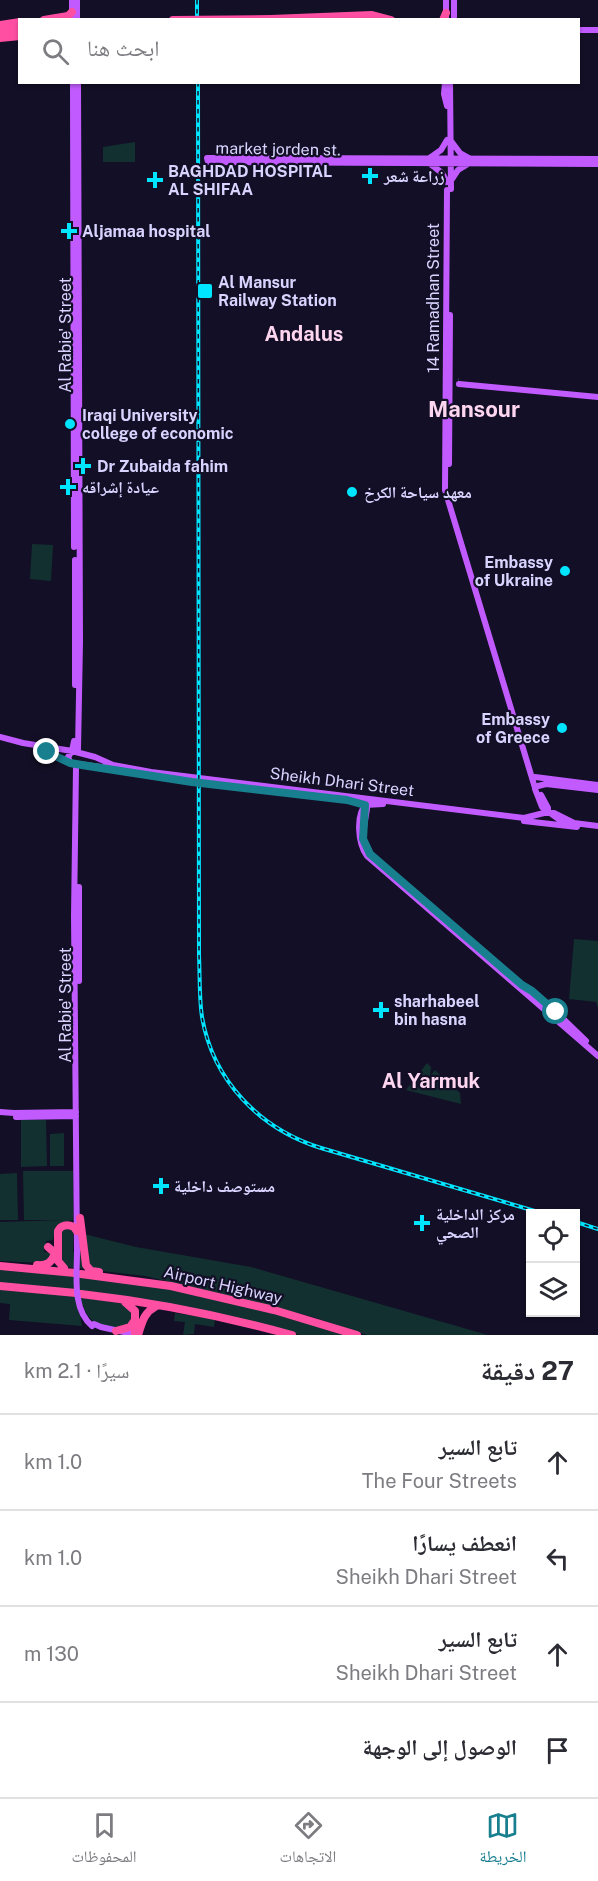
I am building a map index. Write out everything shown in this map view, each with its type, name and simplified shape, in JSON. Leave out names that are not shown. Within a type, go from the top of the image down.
[{"type":"highway","points":[[296,18],[372,15],[383,18]]},
{"type":"highway","points":[[0,25],[18,22]]},
{"type":"highway","points":[[0,30],[18,28]]},
{"type":"highway","points":[[0,38],[18,36]]},
{"type":"highway","points":[[42,1266],[52,1261],[54,1256],[54,1252],[48,1246],[55,1240],[57,1227],[73,1221],[78,1216]]},
{"type":"highway","points":[[78,1216],[86,1263],[91,1271]]},
{"type":"highway","points":[[64,1268],[58,1261],[59,1228],[65,1225],[74,1227],[78,1231]]},
{"type":"highway","points":[[0,1265],[42,1266],[78,1272],[91,1271],[171,1286]]},
{"type":"highway","name":"Airport Highway","points":[[0,1265],[78,1272],[171,1286],[274,1310],[357,1335]]},
{"type":"highway","points":[[0,1286],[79,1295],[217,1316]]},
{"type":"highway","name":"Airport Highway","points":[[79,1295],[123,1299],[217,1316],[292,1335]]},
{"type":"highway","points":[[125,1302],[134,1310],[137,1335]]},
{"type":"highway","points":[[137,1335],[144,1316],[155,1307]]},
{"type":"highway","points":[[119,1333],[130,1327],[136,1319]]},
{"type":"main road","points":[[72,0],[72,16]]},
{"type":"main road","points":[[77,0],[77,18]]},
{"type":"main road","points":[[450,0],[450,18]]},
{"type":"main road","points":[[580,31],[598,31]]},
{"type":"main road","name":"Al Rabie' Street","points":[[73,84],[76,226],[78,1216]]},
{"type":"main road","name":"Al Rabie' Street","points":[[76,444],[79,361],[74,320],[78,84]]},
{"type":"main road","name":"14 Ramadhan Street","points":[[449,84],[449,491],[537,788]]},
{"type":"main road","name":"14 Ramadhan Street","points":[[449,84],[449,107]]},
{"type":"main road","points":[[449,140],[470,161],[458,170],[449,187],[442,172],[428,161],[449,140]]},
{"type":"main road","name":"market jorden st.","points":[[346,161],[207,158],[210,162],[598,161]]},
{"type":"main road","points":[[448,381],[598,396]]},
{"type":"main road","name":"14 Ramadhan Street","points":[[448,381],[445,492],[537,788],[543,804],[549,809],[548,813]]},
{"type":"main road","points":[[76,794],[77,719]]},
{"type":"main road","points":[[76,794],[73,768],[80,743],[77,719]]},
{"type":"main road","name":"Sheikh Dhari Street","points":[[0,739],[77,757],[95,757],[107,768],[192,782],[352,801],[365,805]]},
{"type":"main road","name":"Sheikh Dhari Street","points":[[51,751],[62,749],[93,767],[126,768],[380,802],[534,819],[570,826],[598,827]]},
{"type":"main road","points":[[93,767],[97,762],[95,757]]},
{"type":"main road","points":[[535,777],[598,790]]},
{"type":"main road","points":[[537,788],[555,782],[598,785]]},
{"type":"main road","name":"Al Rabie' Street","points":[[76,794],[78,1252],[81,1299],[87,1317],[93,1325],[119,1333]]},
{"type":"main road","points":[[360,798],[365,805]]},
{"type":"main road","points":[[352,801],[363,818]]},
{"type":"main road","points":[[380,802],[369,802],[363,807],[359,839],[364,853],[462,936],[558,1012],[598,1051]]},
{"type":"main road","points":[[363,818],[380,802]]},
{"type":"main road","points":[[534,819],[543,804],[560,815]]},
{"type":"main road","points":[[548,813],[570,826]]},
{"type":"main road","name":"Sheikh Dhari Street","points":[[534,819],[548,813],[560,815],[574,823],[598,827]]},
{"type":"main road","points":[[462,936],[509,981],[565,1027],[583,1046],[598,1056]]},
{"type":"main road","points":[[525,995],[558,1012]]},
{"type":"main road","points":[[565,1027],[567,1025],[574,1028]]},
{"type":"main road","points":[[0,1114],[76,1114]]},
{"type":"main road","points":[[119,1333],[137,1335]]},
{"type":"green space","points":[[135,142],[135,162],[103,162],[103,147]]},
{"type":"green space","points":[[32,544],[53,545],[51,581],[30,579]]},
{"type":"green space","points":[[574,939],[598,941],[598,1008],[596,1002],[569,999]]},
{"type":"green space","points":[[427,1063],[431,1067],[430,1076],[435,1070],[460,1093],[461,1104],[406,1090]]},
{"type":"green space","points":[[21,1120],[46,1120],[47,1166],[21,1167]]},
{"type":"green space","points":[[64,1133],[64,1166],[50,1166],[50,1134]]},
{"type":"green space","points":[[23,1171],[73,1171],[73,1220],[56,1226],[53,1240],[46,1241],[44,1248],[44,1252],[53,1253],[43,1263],[0,1261],[0,1222],[63,1220],[24,1220]]},
{"type":"green space","points":[[17,1173],[18,1220],[0,1220],[0,1174]]},
{"type":"green space","points":[[69,1226],[75,1234],[73,1234],[73,1252],[82,1253],[87,1269],[66,1267],[59,1258],[59,1231]]},
{"type":"green space","points":[[84,1234],[136,1247],[251,1267],[488,1335],[367,1335],[313,1317],[145,1276],[93,1270],[90,1268]]},
{"type":"green space","points":[[0,1268],[171,1288],[228,1300],[351,1335],[300,1335],[249,1321],[0,1284]]},
{"type":"green space","points":[[0,1287],[121,1303],[125,1304],[134,1314],[128,1327],[101,1325],[90,1318],[83,1305],[78,1305],[82,1326],[9,1320],[10,1304],[0,1303]]},
{"type":"green space","points":[[175,1313],[215,1319],[214,1327],[195,1324],[194,1334],[183,1335],[185,1322],[174,1321]]},
{"type":"railway","points":[[197,0],[197,17]]},
{"type":"railway","points":[[198,84],[199,956],[201,1009],[208,1040],[228,1082],[259,1115],[278,1129],[321,1148],[528,1209]]},
{"type":"railway","points":[[580,1223],[598,1229]]},
{"type":"place","name":"زراعة شعر","points":[[370,176]]},
{"type":"place","name":"BAGHDAD HOSPITAL AL SHIFAA","points":[[155,180]]},
{"type":"place","name":"Aljamaa hospital","points":[[69,231]]},
{"type":"place","name":"Al Mansur Railway Station","points":[[205,291]]},
{"type":"place","name":"Iraqi University college of economic","points":[[70,424]]},
{"type":"place","name":"Dr Zubaida fahim","points":[[83,466]]},
{"type":"place","name":"عيادة إشراقه","points":[[68,487]]},
{"type":"place","name":"معهد سياحة الكرخ","points":[[352,492]]},
{"type":"place","name":"Embassy of Ukraine","points":[[565,571]]},
{"type":"place","name":"Embassy of Greece","points":[[562,728]]},
{"type":"place","name":"sharhabeel bin hasna","points":[[381,1010]]},
{"type":"place","name":"مستوصف داخلية","points":[[161,1186]]},
{"type":"place","name":"مركز الداخلية الصحي","points":[[422,1223]]},
{"type":"district","name":"Andalus","points":[[304,334]]},
{"type":"district","name":"Mansour","points":[[474,409]]},
{"type":"district","name":"Al Yarmuk","points":[[431,1081]]},
{"type":"route","points":[[47,752],[70,763],[88,766],[192,782],[347,800],[365,805],[363,839],[370,854],[556,1012]]}]
